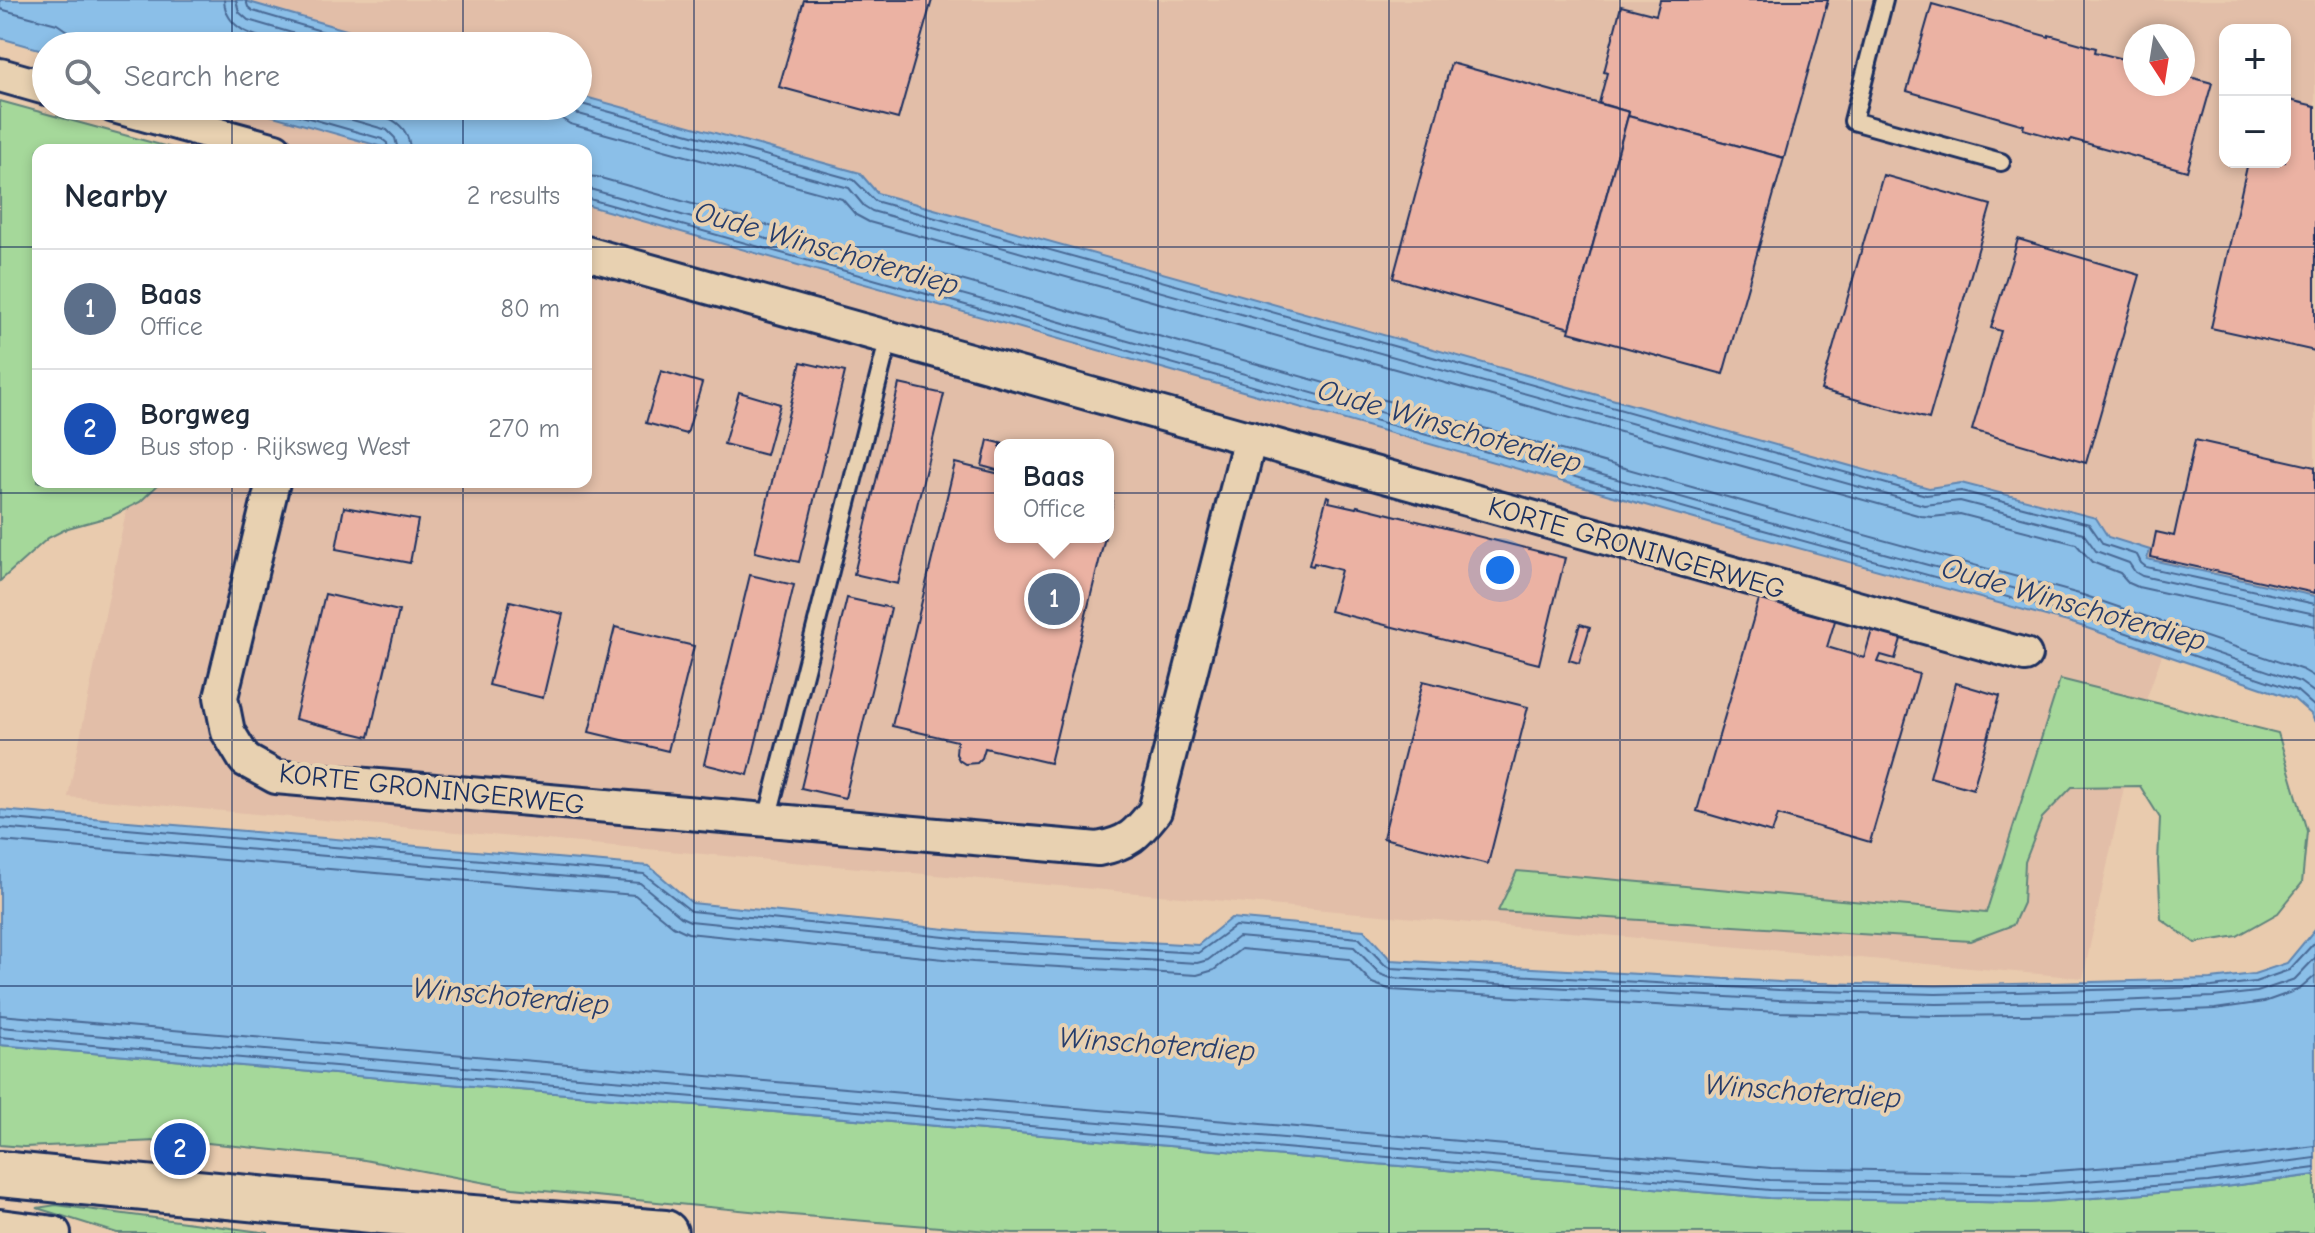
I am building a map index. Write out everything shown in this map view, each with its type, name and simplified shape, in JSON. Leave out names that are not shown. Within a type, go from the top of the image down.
[{"type":"main road","points":[[0,1174],[380,1222],[665,1233]]},
{"type":"street","points":[[0,75],[32,84]]},
{"type":"street","points":[[165,120],[253,144]]},
{"type":"street","name":"KORTE GRONINGERWEG","points":[[592,255],[2025,655]]},
{"type":"street","name":"KORTE GRONINGERWEG","points":[[272,488],[221,697],[228,732],[245,760],[276,777],[1098,849],[1121,845],[1139,831],[1155,811],[1250,438]]},
{"type":"street","points":[[0,1226],[54,1233]]},
{"type":"lane","points":[[1884,0],[1853,121],[2001,162]]},
{"type":"lane","points":[[767,820],[889,337]]},
{"type":"shaded area","points":[[124,0],[2315,0],[2315,616],[2167,641],[2138,722],[2083,978],[68,797],[131,488],[592,488],[592,144],[199,144],[204,120],[592,120],[592,32],[190,32]]},
{"type":"green space","points":[[0,101],[32,110],[32,120],[69,120],[157,144],[32,144],[32,488],[155,488],[140,502],[112,516],[68,528],[48,538],[0,581]]},
{"type":"green space","points":[[2060,679],[2278,733],[2307,831],[2302,883],[2278,913],[2237,936],[2195,943],[2161,919],[2158,862],[2160,818],[2140,786],[2072,787],[2042,818],[2025,862],[2023,903],[2013,925],[1970,941],[1498,911],[1517,871],[1986,913]]},
{"type":"green space","points":[[0,1045],[1769,1198],[2029,1203],[2209,1189],[2315,1175],[2315,1233],[1013,1233],[513,1188],[359,1159],[179,1140],[24,1147],[0,1145]]},
{"type":"green space","points":[[56,1205],[269,1233],[117,1233],[37,1208]]},
{"type":"water","points":[[0,0],[242,0],[353,32],[32,32],[32,47],[0,38]]},
{"type":"water","name":"Oude Winschoterdiep","points":[[592,99],[860,173],[877,193],[1929,488],[1961,483],[2096,518],[2108,537],[2150,550],[2147,559],[2315,596],[2315,722],[2311,714],[2294,699],[2075,624],[592,207],[592,144],[372,144],[287,120],[592,120]]},
{"type":"water","name":"Winschoterdiep","points":[[0,810],[649,866],[692,903],[975,932],[1198,945],[1231,918],[1364,930],[1391,960],[1780,982],[1936,986],[2211,979],[2254,974],[2287,963],[2315,929],[2315,1175],[2209,1189],[2029,1203],[1769,1198],[0,1045]]},
{"type":"building","points":[[804,0],[932,0],[898,119],[779,87]]},
{"type":"building","points":[[1660,0],[1828,0],[1784,158],[1628,116],[1629,112],[1599,103],[1621,6],[1656,15]]},
{"type":"building","points":[[1932,4],[2096,48],[2095,52],[2123,59],[2123,96],[2195,96],[2195,78],[2212,83],[2187,171],[2023,129],[2024,125],[1907,91]]},
{"type":"building","points":[[1451,63],[1629,112],[1570,328],[1393,278]]},
{"type":"building","points":[[2291,100],[2315,106],[2315,351],[2211,328],[2247,168],[2291,168]]},
{"type":"building","points":[[1628,116],[1784,158],[1723,374],[1569,332]]},
{"type":"building","points":[[1883,175],[1991,205],[1929,419],[1821,390]]},
{"type":"building","points":[[2018,239],[2140,275],[2086,463],[1972,430],[2001,331],[1991,328]]},
{"type":"building","points":[[801,362],[845,372],[799,562],[755,552]]},
{"type":"building","points":[[661,371],[702,383],[687,434],[646,423]]},
{"type":"building","points":[[899,384],[944,394],[898,584],[854,574]]},
{"type":"building","points":[[739,392],[780,404],[766,455],[724,444]]},
{"type":"building","points":[[988,440],[994,442],[994,469],[982,466]]},
{"type":"building","points":[[2195,440],[2315,467],[2315,593],[2151,557],[2156,532],[2174,536]]},
{"type":"building","points":[[955,463],[994,473],[994,543],[1104,543],[1050,763],[985,748],[977,763],[965,764],[956,754],[957,741],[892,726]]},
{"type":"building","points":[[1327,496],[1330,497],[1329,502],[1357,506],[1565,558],[1539,664],[1330,611],[1341,570],[1314,563],[1313,566],[1309,565]]},
{"type":"building","points":[[344,507],[418,520],[410,563],[336,549]]},
{"type":"building","points":[[750,575],[794,585],[748,775],[704,764]]},
{"type":"building","points":[[1762,589],[1838,611],[1827,647],[1864,658],[1875,620],[1904,629],[1895,659],[1881,655],[1878,662],[1919,674],[1870,842],[1778,815],[1772,833],[1697,811]]},
{"type":"building","points":[[325,594],[399,611],[369,737],[295,719]]},
{"type":"building","points":[[847,598],[891,608],[845,798],[801,788]]},
{"type":"building","points":[[510,601],[563,614],[543,698],[489,685]]},
{"type":"building","points":[[1580,624],[1590,627],[1579,663],[1569,660]]},
{"type":"building","points":[[615,627],[694,646],[668,751],[589,732]]},
{"type":"building","points":[[1423,681],[1528,707],[1488,864],[1383,838]]},
{"type":"building","points":[[1956,683],[2000,696],[1973,789],[1930,777]]},
{"type":"place","name":"Baas","points":[[1054,599]]},
{"type":"place","name":"Borgweg","points":[[180,1149]]}]
